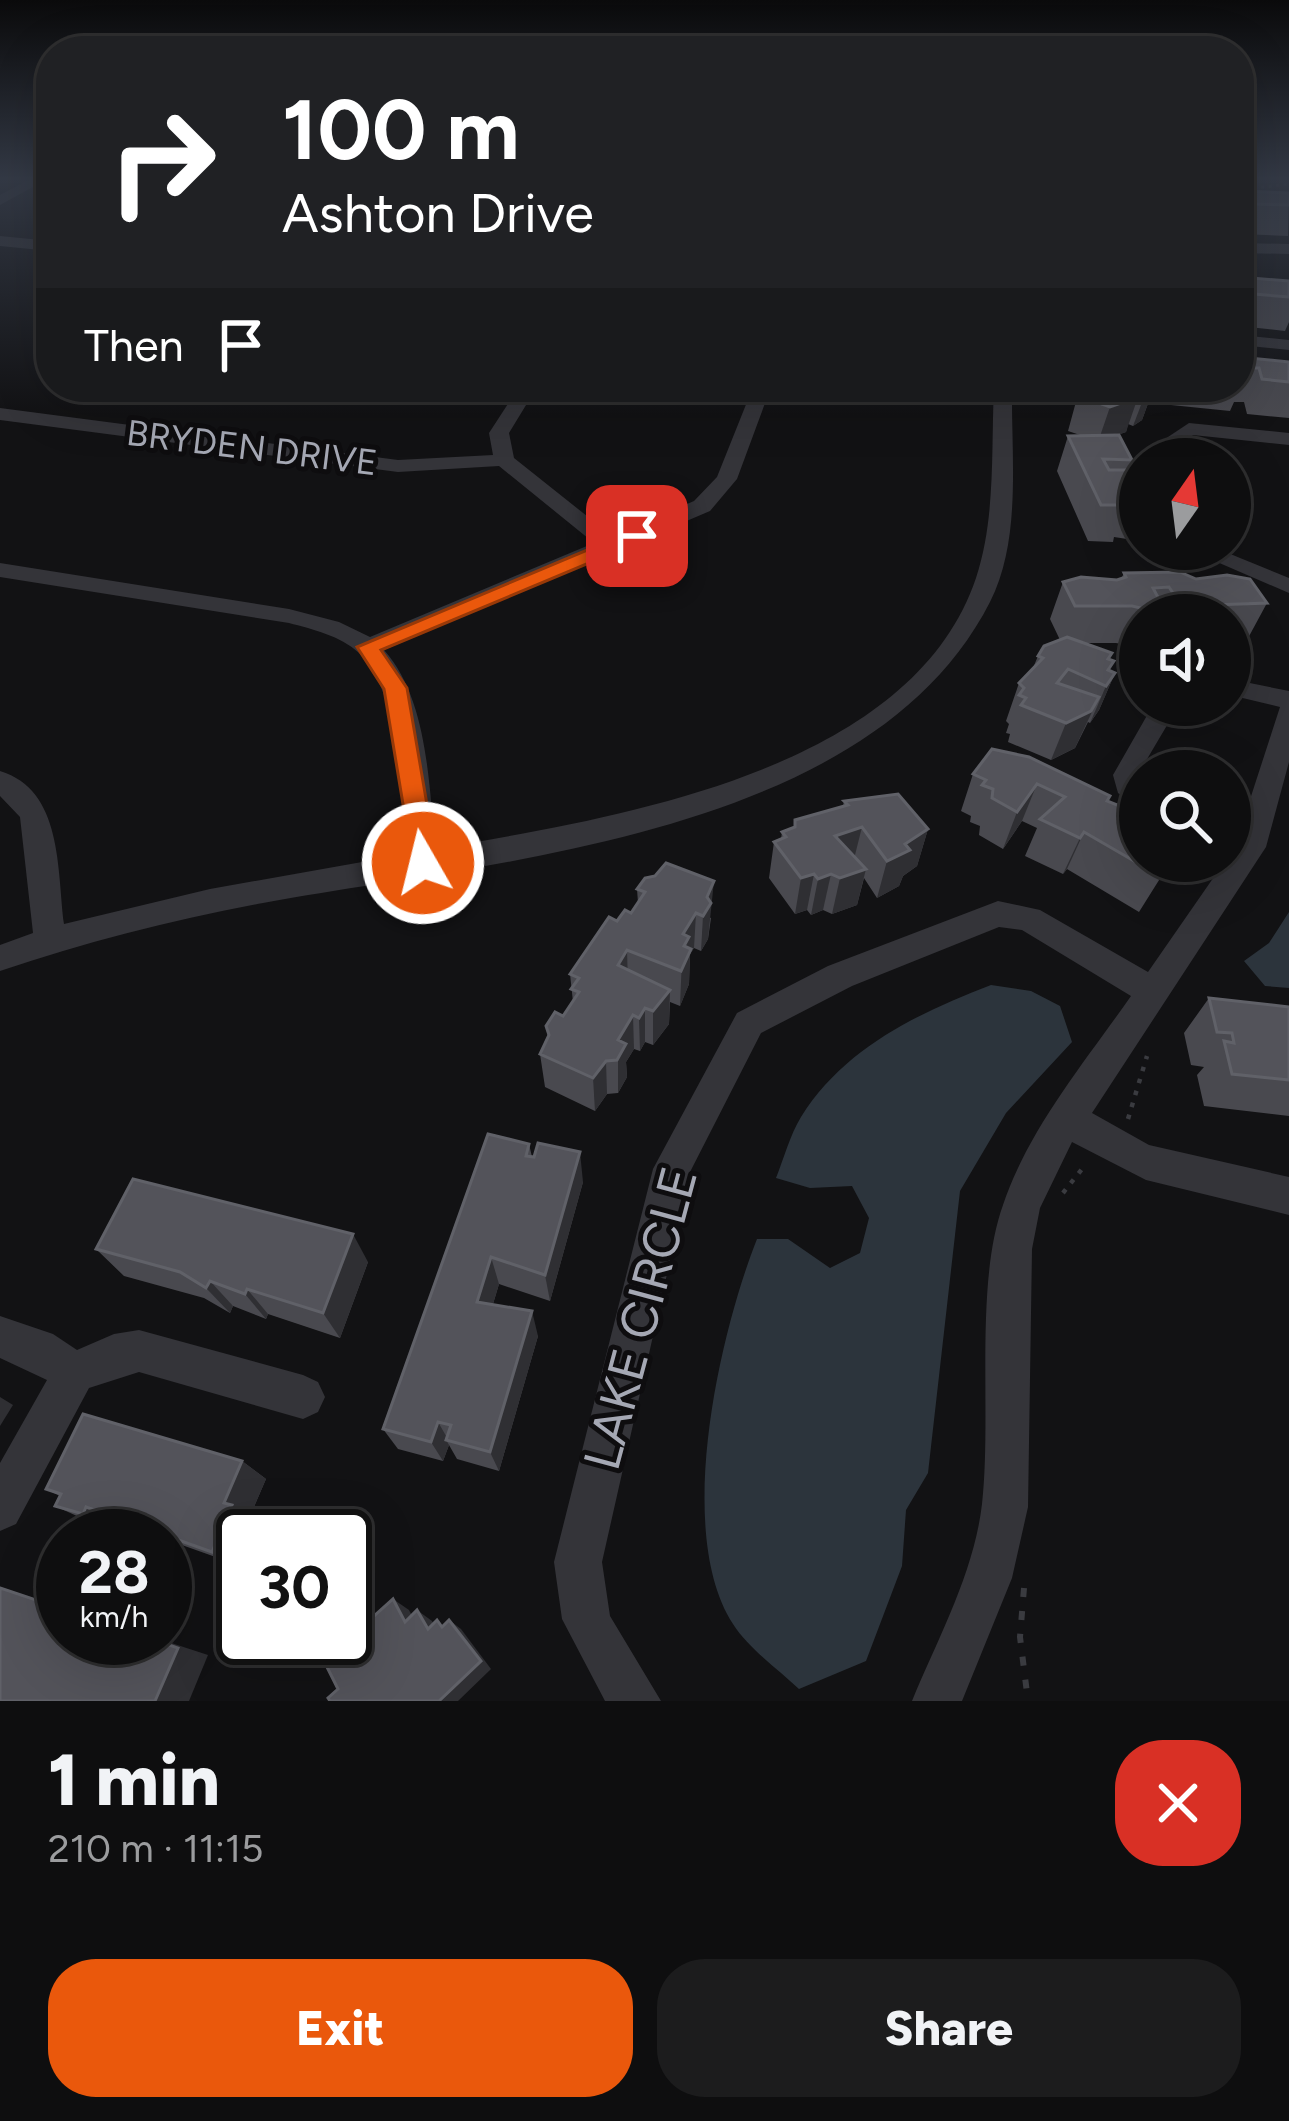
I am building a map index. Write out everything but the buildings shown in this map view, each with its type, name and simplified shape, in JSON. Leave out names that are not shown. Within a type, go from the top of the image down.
[{"type":"street","points":[[1254,342],[1289,346]]},
{"type":"street","points":[[1254,360],[1289,364]]},
{"type":"street","points":[[520,402],[500,433],[504,460],[611,546]]},
{"type":"street","points":[[368,647],[684,517],[716,494],[729,474],[756,402]]},
{"type":"street","points":[[0,958],[50,939],[631,825],[786,772],[858,730],[915,686],[960,631],[988,578],[1002,402]]},
{"type":"street","name":"BRYDEN DRIVE","points":[[0,414],[398,466],[504,460]]},
{"type":"street","points":[[1177,438],[1190,429],[1289,440]]},
{"type":"street","points":[[0,570],[289,616],[334,628],[368,647],[395,688],[423,863]]},
{"type":"street","points":[[1250,570],[1289,586]]},
{"type":"street","points":[[1251,692],[1289,700]]},
{"type":"street","points":[[1251,814],[1289,713]]},
{"type":"street","points":[[0,781],[21,796],[35,817],[50,939]]},
{"type":"street","points":[[937,1701],[988,1578],[1005,1507],[1012,1249],[1021,1207],[1069,1118],[1154,993],[1218,882]]},
{"type":"street","name":"LAKE CIRCLE","points":[[636,1701],[602,1655],[585,1619],[576,1594],[578,1562],[672,1169],[749,1022],[840,976],[998,914],[1029,919],[1154,993]]},
{"type":"street","points":[[1069,1118],[1104,1147],[1136,1161],[1289,1196]]},
{"type":"street","points":[[0,1337],[38,1349],[74,1373]]},
{"type":"street","points":[[0,1508],[74,1373],[114,1355],[139,1352],[303,1397]]},
{"type":"path","points":[[1120,1135],[1149,1050]]},
{"type":"shaded area","points":[[1289,912],[1289,988],[1265,986],[1244,961],[1269,943]]},
{"type":"shaded area","points":[[991,985],[1031,991],[1060,1006],[1072,1042],[1006,1113],[960,1191],[928,1473],[906,1510],[902,1566],[866,1661],[799,1689],[733,1624],[716,1585],[707,1539],[709,1433],[729,1327],[757,1239],[788,1239],[830,1268],[860,1253],[869,1218],[852,1186],[810,1188],[776,1178],[797,1124],[819,1093],[885,1036]]},
{"type":"route","points":[[423,863],[395,688],[386,667],[368,647],[637,536]]}]
